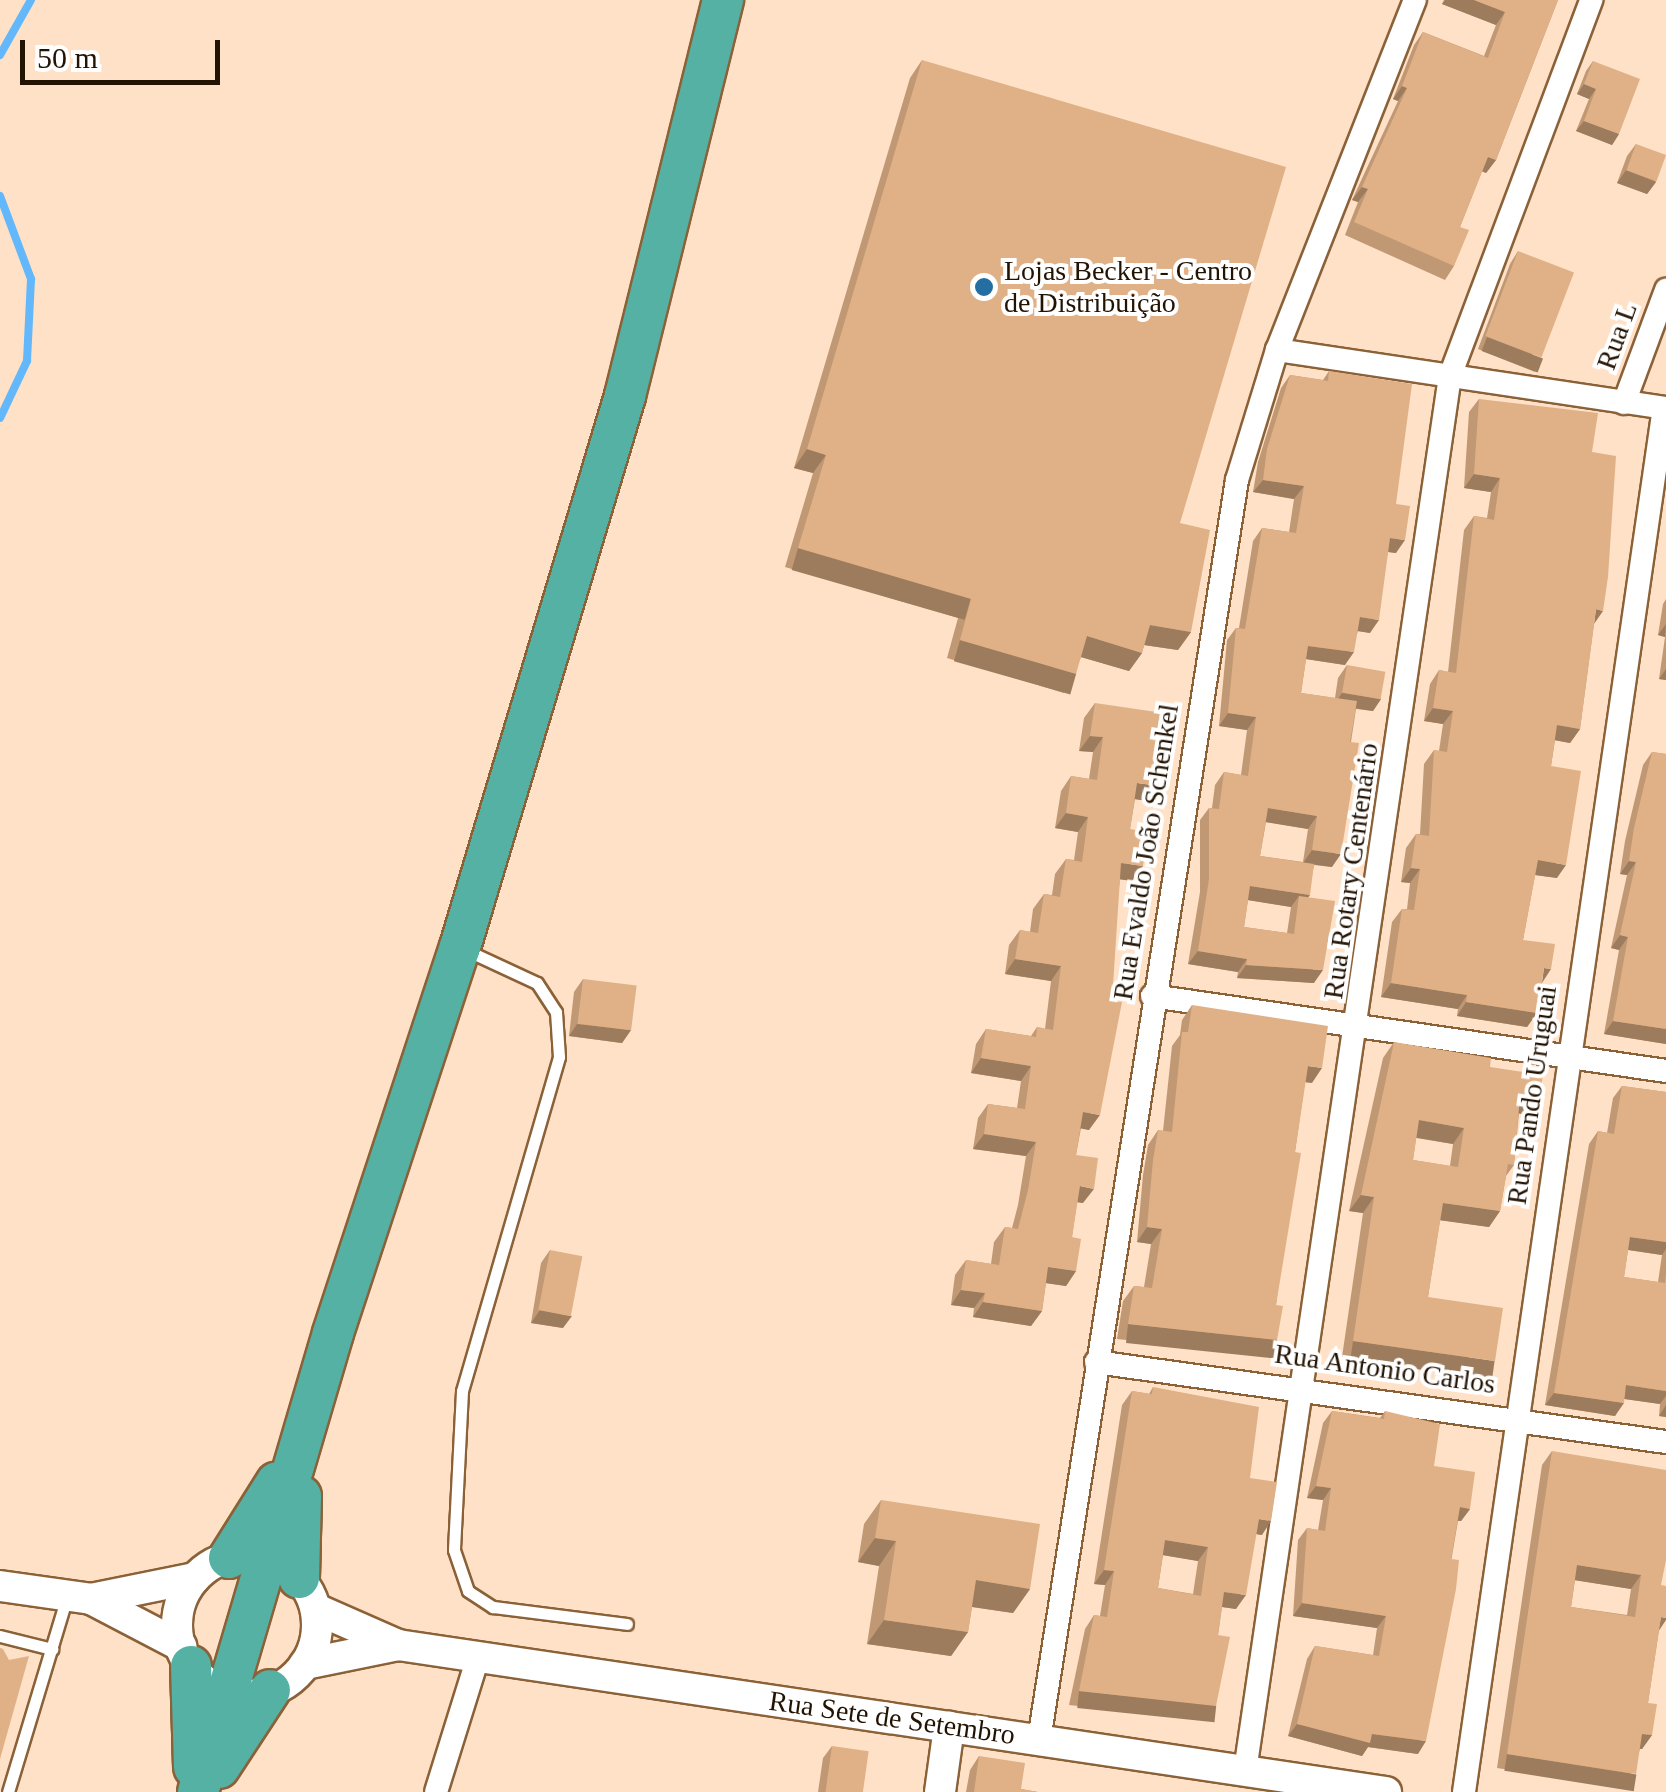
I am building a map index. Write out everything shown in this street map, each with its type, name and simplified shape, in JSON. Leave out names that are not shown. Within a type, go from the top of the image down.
[{"type":"highway","points":[[198,1792],[228,1694],[278,1576],[302,1442],[460,947],[625,396],[723,0]]},
{"type":"highway","points":[[186,1656],[198,1792]]},
{"type":"highway","points":[[198,1792],[270,1690]]},
{"type":"street","name":"Rua Evaldo João Schenkel","points":[[1039,1740],[1152,996],[1237,480],[1278,350],[1415,0]]},
{"type":"street","name":"Rua Rotary Centenário","points":[[1245,1771],[1359,1028],[1450,376],[1591,0]]},
{"type":"street","name":"Rua L","points":[[1624,402],[1666,290]]},
{"type":"street","points":[[1278,350],[1665,408]]},
{"type":"street","name":"Rua Pando Uruguai","points":[[1464,1792],[1665,408]]},
{"type":"street","points":[[1152,996],[1666,1071]]},
{"type":"street","name":"Rua Antonio Carlos","points":[[1096,1362],[1516,1417],[1666,1442]]},
{"type":"street","points":[[1,1592],[79,1598],[194,1578],[278,1576],[314,1647],[305,1664],[270,1690],[228,1694],[186,1656],[79,1598]]},
{"type":"street","name":"Rua Sete de Setembro","points":[[278,1576],[398,1645]]},
{"type":"street","points":[[186,1656],[179,1611],[194,1578]]},
{"type":"street","name":"Rua Sete de Setembro","points":[[305,1664],[398,1645],[1386,1792]]},
{"type":"street","points":[[436,1792],[478,1657]]},
{"type":"street","points":[[940,1792],[949,1727]]},
{"type":"lane","points":[[460,947],[537,982],[556,1012],[559,1057],[462,1391],[454,1550],[468,1591],[493,1607],[628,1624]]},
{"type":"lane","points":[[8,1792],[52,1649],[79,1598]]},
{"type":"lane","points":[[6,1660],[6,1637],[52,1649]]},
{"type":"building","points":[[1474,0],[1558,0],[1496,160],[1488,157],[1460,227],[1469,230],[1454,266],[1354,222],[1368,189],[1362,187],[1407,88],[1402,86],[1423,32],[1488,58],[1505,12]]},
{"type":"building","points":[[922,60],[1286,167],[1180,523],[1210,530],[1191,632],[1150,625],[1142,653],[1087,636],[1076,674],[960,640],[971,599],[798,548],[826,455],[807,449]]},
{"type":"building","points":[[1593,61],[1640,79],[1619,134],[1584,121],[1596,89],[1584,84]]},
{"type":"building","points":[[1636,144],[1666,155],[1656,181],[1626,170]]},
{"type":"building","points":[[1518,251],[1574,273],[1541,357],[1485,336]]},
{"type":"building","points":[[1329,371],[1412,384],[1396,504],[1410,506],[1405,540],[1390,538],[1379,620],[1360,617],[1354,652],[1308,646],[1301,693],[1357,701],[1350,742],[1359,743],[1341,854],[1312,850],[1317,816],[1268,808],[1260,856],[1314,864],[1310,895],[1250,886],[1244,927],[1294,934],[1299,896],[1335,901],[1323,970],[1246,965],[1247,959],[1198,951],[1209,879],[1209,808],[1219,809],[1224,772],[1248,776],[1256,717],[1228,713],[1236,628],[1245,629],[1262,528],[1296,533],[1304,486],[1263,480],[1267,449],[1290,375],[1328,381]]},
{"type":"building","points":[[1479,399],[1598,413],[1592,452],[1616,456],[1608,577],[1603,611],[1596,609],[1580,729],[1557,725],[1551,766],[1581,771],[1566,865],[1538,860],[1523,940],[1555,944],[1551,969],[1544,968],[1537,1013],[1466,1002],[1467,995],[1391,983],[1402,909],[1414,910],[1420,869],[1411,868],[1416,834],[1429,836],[1434,750],[1447,752],[1453,711],[1433,708],[1439,670],[1456,673],[1474,516],[1494,520],[1500,478],[1474,474]]},
{"type":"building","points":[[1347,665],[1385,672],[1381,699],[1342,693]]},
{"type":"building","points":[[1095,703],[1170,714],[1159,786],[1137,783],[1130,829],[1148,832],[1143,866],[1121,863],[1112,1001],[1122,1002],[1100,1115],[1083,1112],[1076,1155],[1098,1158],[1094,1189],[1080,1186],[1072,1237],[1081,1239],[1076,1271],[1048,1267],[1042,1311],[983,1302],[985,1293],[961,1290],[966,1260],[999,1265],[1005,1227],[1018,1229],[1036,1142],[984,1134],[988,1104],[1025,1109],[1031,1066],[981,1058],[986,1029],[1036,1037],[1037,1027],[1053,1030],[1061,966],[1015,959],[1020,930],[1038,933],[1044,894],[1060,897],[1066,859],[1082,862],[1088,817],[1066,813],[1071,776],[1097,780],[1103,737],[1090,736]]},
{"type":"building","points":[[1652,752],[1666,754],[1666,1029],[1613,1021],[1628,937],[1620,935],[1636,862],[1629,861]]},
{"type":"building","points":[[583,979],[637,986],[631,1030],[578,1024]]},
{"type":"building","points":[[1192,1005],[1328,1026],[1322,1068],[1308,1066],[1295,1152],[1301,1153],[1276,1305],[1283,1306],[1277,1340],[1128,1324],[1134,1286],[1152,1288],[1162,1229],[1147,1227],[1153,1160],[1158,1130],[1172,1132],[1182,1032],[1188,1032]]},
{"type":"building","points":[[1394,1042],[1491,1058],[1490,1067],[1543,1075],[1539,1099],[1520,1096],[1514,1165],[1508,1164],[1500,1211],[1443,1203],[1428,1297],[1503,1308],[1495,1361],[1353,1341],[1374,1197],[1361,1195]],"holes":[[[1419,1120],[1464,1128],[1458,1167],[1413,1160]]]},
{"type":"building","points":[[1622,1086],[1666,1092],[1666,1242],[1630,1237],[1624,1277],[1665,1283],[1666,1274],[1666,1391],[1626,1385],[1624,1403],[1554,1393],[1598,1131],[1614,1134]]},
{"type":"building","points":[[550,1250],[582,1256],[571,1316],[538,1310]]},
{"type":"building","points":[[1153,1387],[1259,1407],[1250,1478],[1277,1482],[1271,1521],[1259,1519],[1246,1595],[1224,1592],[1218,1635],[1230,1637],[1216,1706],[1079,1691],[1094,1615],[1107,1617],[1114,1571],[1104,1570],[1132,1391],[1152,1394]],"holes":[[[1165,1540],[1208,1547],[1201,1596],[1158,1588]]]},
{"type":"building","points":[[1332,1411],[1384,1419],[1385,1411],[1440,1424],[1434,1466],[1475,1472],[1470,1509],[1460,1507],[1451,1559],[1459,1560],[1456,1589],[1426,1741],[1372,1734],[1370,1743],[1297,1724],[1315,1646],[1379,1656],[1386,1616],[1302,1603],[1307,1528],[1325,1531],[1331,1488],[1316,1486]]},
{"type":"building","points":[[1552,1451],[1666,1470],[1666,1560],[1661,1585],[1666,1586],[1666,1618],[1661,1617],[1648,1703],[1657,1704],[1652,1735],[1642,1734],[1636,1774],[1507,1754]],"holes":[[[1577,1565],[1641,1575],[1635,1617],[1571,1607]]]},
{"type":"building","points":[[881,1500],[1040,1524],[1030,1589],[976,1580],[968,1632],[884,1620],[896,1541],[875,1538]]},
{"type":"building","points":[[0,1648],[9,1660],[29,1656],[0,1759]]},
{"type":"building","points":[[832,1746],[869,1751],[863,1792],[826,1792]]},
{"type":"building","points":[[979,1756],[1025,1763],[1021,1789],[1038,1792],[974,1792]]},
{"type":"waterway","points":[[0,55],[31,0]]},
{"type":"waterway","points":[[0,196],[31,279],[27,361],[0,418]]},
{"type":"place","name":"Lojas Becker - Centro de Distribuição","points":[[984,287]]}]
